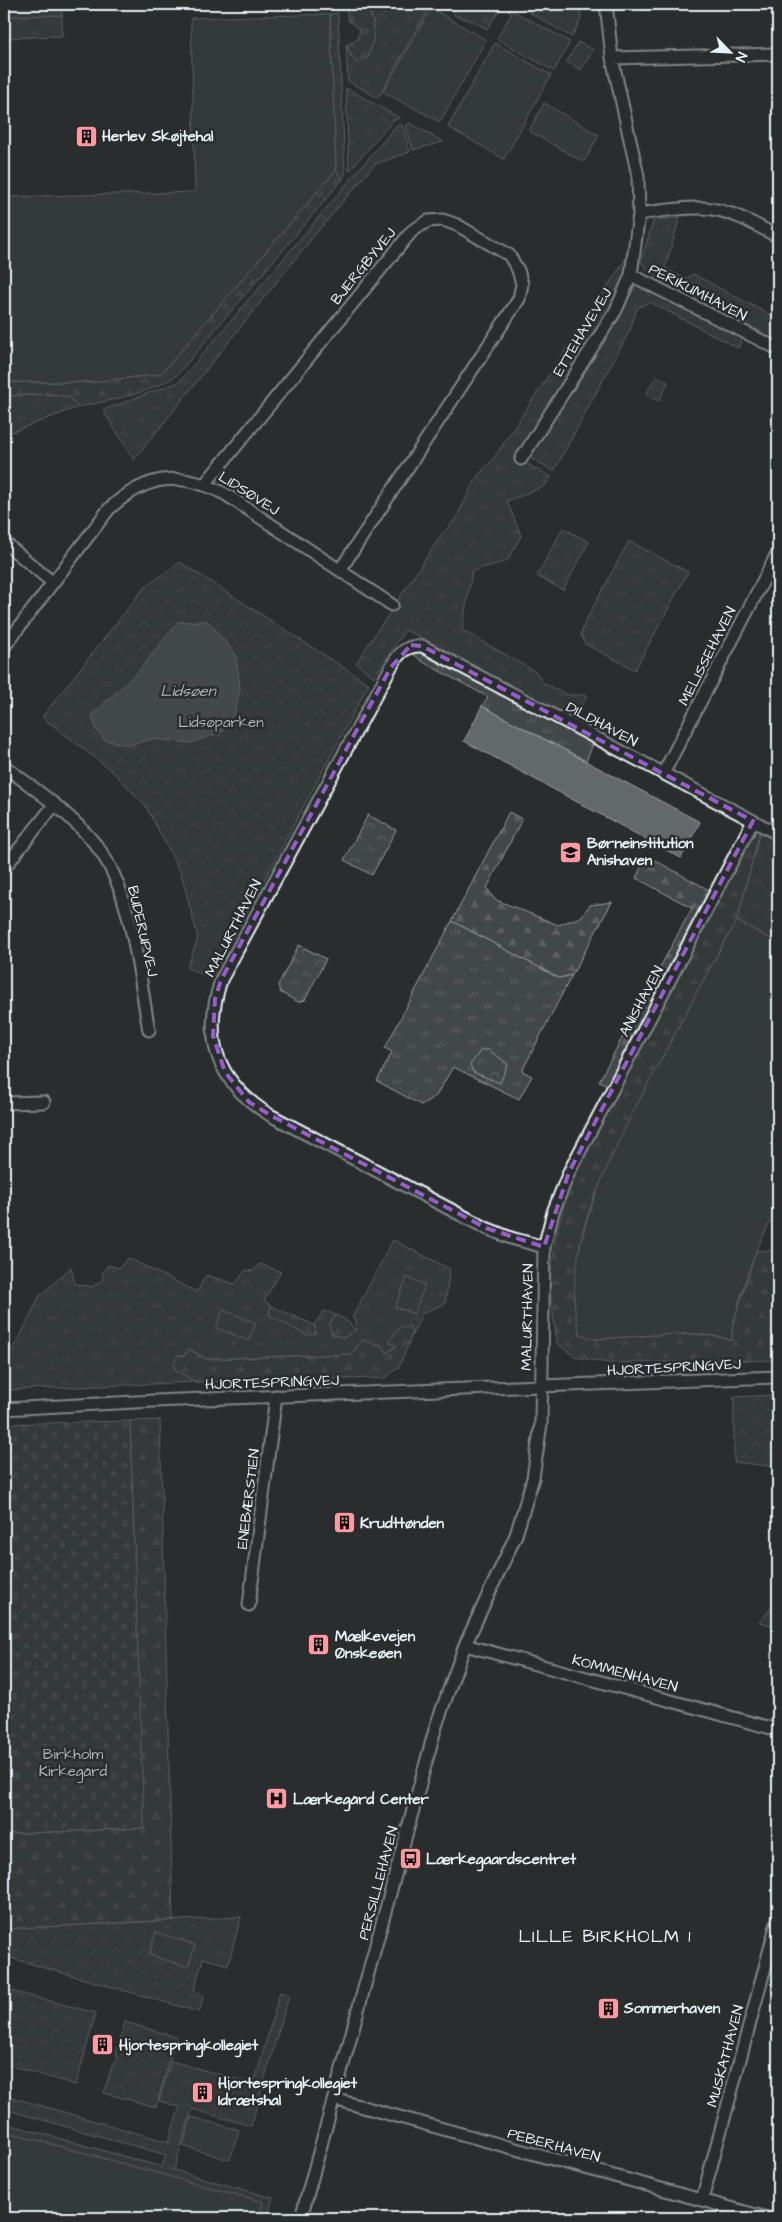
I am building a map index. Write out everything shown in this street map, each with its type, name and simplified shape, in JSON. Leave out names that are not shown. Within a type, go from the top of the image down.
[{"type":"street","name":"ETTEHAVEVEJ","points":[[522,459],[616,310],[631,275],[639,214],[638,176],[612,58],[606,4]]},
{"type":"street","points":[[612,58],[778,54]]},
{"type":"street","points":[[639,214],[682,208],[703,208],[745,219],[778,237]]},
{"type":"street","name":"BJERGBYVEJ","points":[[205,484],[412,231],[428,221],[443,220],[457,225],[509,256],[518,270],[522,284],[519,299],[340,570]]},
{"type":"street","name":"PERIKUMHAVEN","points":[[631,275],[778,350]]},
{"type":"street","name":"LIDSØVEJ","points":[[4,647],[102,518],[123,496],[139,487],[167,479],[186,479],[205,484],[225,494],[392,605]]},
{"type":"street","points":[[4,542],[52,583]]},
{"type":"street","name":"MELISSEHAVEN","points":[[663,774],[778,552]]},
{"type":"street","name":"DILDHAVEN","points":[[411,645],[422,646],[778,834]]},
{"type":"street","name":"MALURTHAVEN","points":[[411,645],[402,651],[391,667],[221,980],[215,998],[212,1017],[213,1036],[225,1072],[249,1102],[486,1228],[511,1238],[544,1247]]},
{"type":"street","name":"BUDERUPVEJ","points":[[4,766],[55,804],[80,827],[97,846],[110,868],[121,891],[128,915],[149,1030]]},
{"type":"street","points":[[4,868],[55,804]]},
{"type":"street","name":"ANISHAVEN","points":[[559,1197],[574,1163],[753,820]]},
{"type":"street","points":[[4,1103],[44,1102]]},
{"type":"street","name":"MALURTHAVEN","points":[[542,1388],[544,1247],[559,1197]]},
{"type":"street","name":"HJORTESPRINGVEJ","points":[[4,1409],[276,1396],[542,1388],[778,1377]]},
{"type":"street","name":"PERSILLEHAVEN","points":[[301,2218],[430,1745],[465,1645],[516,1534],[533,1478],[541,1424],[542,1388]]},
{"type":"street","name":"ENEBÆRSTIEN","points":[[249,1605],[276,1396]]},
{"type":"street","name":"KOMMENHAVEN","points":[[465,1645],[778,1730]]},
{"type":"street","name":"MUSKATHAVEN","points":[[702,2200],[778,1919]]},
{"type":"street","name":"PEBERHAVEN","points":[[334,2099],[767,2218]]},
{"type":"highlighted area","points":[[411,645],[422,646],[753,821],[569,1172],[544,1247],[486,1228],[270,1115],[249,1102],[225,1072],[213,1036],[215,999],[221,980],[391,667]]},
{"type":"green space","points":[[4,4],[62,4],[62,15],[4,16]]},
{"type":"green space","points":[[452,4],[488,4],[499,11],[487,29],[473,21],[455,16]]},
{"type":"green space","points":[[515,4],[580,4],[581,19],[572,37]]},
{"type":"green space","points":[[430,6],[378,98],[348,81],[346,45],[351,56],[374,23],[368,8]]},
{"type":"green space","points":[[346,8],[368,8],[373,27],[373,38],[368,57],[356,63],[346,45],[357,40],[360,30],[348,20]]},
{"type":"green space","points":[[431,8],[486,40],[440,122],[383,92]]},
{"type":"green space","points":[[513,11],[570,42],[554,71],[497,39]]},
{"type":"green space","points":[[338,13],[345,173],[342,180],[336,170],[330,14]]},
{"type":"green space","points":[[330,14],[336,170],[161,374],[93,382],[4,382],[4,197],[195,192],[191,18]]},
{"type":"green space","points":[[62,15],[62,36],[4,38],[4,16]]},
{"type":"green space","points":[[578,42],[593,50],[581,70],[567,62]]},
{"type":"green space","points":[[495,43],[551,75],[504,159],[448,127]]},
{"type":"green space","points":[[346,88],[400,118],[393,120],[349,171]]},
{"type":"green space","points":[[544,103],[599,135],[584,162],[529,131]]},
{"type":"green space","points":[[410,123],[443,142],[413,150],[406,125]]},
{"type":"green space","points":[[402,125],[410,152],[375,164],[312,238],[134,460],[103,410],[179,382],[396,126]]},
{"type":"green space","points":[[336,170],[342,180],[177,375],[142,392],[78,407],[69,397],[52,394],[4,396],[4,382],[93,382],[161,374]]},
{"type":"green space","points":[[680,217],[665,268],[685,279],[693,274],[778,319],[778,344],[655,279],[641,262],[653,221]]},
{"type":"green space","points":[[627,257],[625,275],[614,307],[518,459],[551,477],[545,486],[507,501],[521,536],[507,561],[472,571],[462,630],[536,672],[544,684],[568,695],[587,695],[576,717],[599,730],[586,761],[482,706],[488,697],[423,662],[411,652],[420,637],[405,630],[374,677],[356,663],[442,534],[456,517],[477,477],[492,461]]},
{"type":"green space","points":[[637,282],[743,336],[738,348],[650,302],[637,308],[630,330],[554,471],[529,457],[620,317]]},
{"type":"green space","points":[[656,376],[668,382],[659,401],[646,395]]},
{"type":"green space","points":[[52,394],[69,397],[78,407],[4,435],[4,396]]},
{"type":"green space","points":[[563,528],[589,542],[563,590],[537,576]]},
{"type":"green space","points":[[629,541],[688,572],[635,670],[585,644],[581,634],[585,622]]},
{"type":"green space","name":"Lidsøparken","points":[[180,562],[369,684],[212,978],[187,968],[198,938],[181,873],[145,805],[112,771],[42,717],[144,588]]},
{"type":"green space","points":[[509,812],[522,819],[487,888],[494,899],[558,925],[581,917],[590,905],[612,902],[572,975],[559,978],[452,921]]},
{"type":"green space","points":[[368,815],[396,830],[372,875],[344,860]]},
{"type":"green space","points":[[760,831],[778,841],[778,943],[737,921]]},
{"type":"green space","points":[[760,831],[737,921],[720,949],[637,1105],[594,1197],[579,1250],[574,1301],[594,1339],[684,1334],[719,1337],[732,1341],[732,1327],[756,1251],[778,1250],[778,1360],[608,1363],[575,1357],[557,1343],[549,1284],[557,1230],[574,1171],[620,1091],[599,1081],[692,908],[636,878],[647,856],[720,896],[750,839]]},
{"type":"green space","points":[[452,921],[559,978],[572,975],[522,1071],[532,1076],[519,1099],[453,1067],[436,1096],[421,1105],[377,1081],[392,1052],[385,1048]]},
{"type":"green space","points":[[737,921],[778,943],[778,1205],[756,1251],[746,1279],[732,1327],[732,1341],[719,1337],[684,1334],[594,1339],[580,1334],[574,1300],[577,1264],[585,1225],[599,1186],[615,1148],[634,1111],[701,984]]},
{"type":"green space","points":[[299,945],[326,959],[305,1000],[298,1002],[280,992],[278,985]]},
{"type":"green space","points":[[481,1050],[489,1050],[508,1064],[500,1083],[473,1072],[470,1065]]},
{"type":"green space","points":[[393,1240],[450,1269],[445,1304],[422,1313],[412,1335],[410,1327],[389,1342],[397,1345],[387,1353],[362,1340],[352,1354],[207,1359],[189,1349],[176,1371],[197,1382],[4,1390],[4,1361],[20,1337],[39,1297],[71,1267],[75,1284],[92,1287],[103,1280],[102,1273],[108,1265],[119,1268],[128,1258],[197,1292],[206,1275],[235,1284],[246,1270],[253,1271],[260,1264],[281,1272],[264,1300],[271,1306],[269,1315],[316,1333],[314,1325],[324,1311],[336,1315],[329,1325],[356,1330],[356,1320],[352,1318]]},
{"type":"green space","points":[[407,1277],[425,1285],[414,1314],[395,1307]]},
{"type":"green space","points":[[271,1306],[314,1325],[316,1333],[308,1336],[269,1315]]},
{"type":"green space","points":[[223,1310],[256,1323],[249,1341],[216,1328]]},
{"type":"green space","points":[[336,1315],[346,1320],[356,1330],[343,1338],[332,1334],[329,1325]]},
{"type":"green space","points":[[400,1327],[410,1327],[412,1335],[399,1367],[385,1378],[197,1382],[176,1371],[174,1364],[178,1355],[185,1356],[188,1349],[207,1359],[352,1354],[362,1340],[381,1345],[387,1353],[397,1346],[389,1342]]},
{"type":"green space","points":[[778,1395],[778,1467],[734,1462],[734,1397]]},
{"type":"green space","points":[[160,1420],[173,1920],[4,1929],[4,1834],[143,1828],[130,1421]]},
{"type":"green space","name":"Birkholm Kirkegård","points":[[130,1421],[144,1828],[4,1834],[4,1424]]},
{"type":"green space","points":[[778,1600],[778,1627],[759,1622]]},
{"type":"green space","points":[[241,1917],[228,1965],[203,1958],[194,1991],[204,1995],[199,2012],[4,1956],[4,1929]]},
{"type":"green space","points":[[156,1932],[195,1945],[188,1967],[149,1955]]},
{"type":"green space","points":[[4,1989],[96,2013],[76,2085],[4,2064]]},
{"type":"green space","points":[[280,1992],[289,1995],[251,2126],[192,2109],[174,2170],[273,2198],[267,2218],[4,2218],[4,2123],[162,2167],[166,2155],[4,2109],[4,2095],[168,2142],[180,2107],[159,2101],[171,2061],[254,2084]]},
{"type":"green space","points":[[125,2022],[176,2037],[156,2107],[104,2093],[113,2063],[118,2059],[116,2053]]},
{"type":"green space","points":[[191,2117],[239,2130],[230,2160],[183,2146]]},
{"type":"green space","points":[[4,2131],[263,2202],[259,2218],[4,2218]]},
{"type":"water","name":"Lidsøen","points":[[208,621],[236,654],[240,688],[235,712],[222,732],[191,743],[152,739],[128,745],[104,740],[96,729],[92,715],[138,672],[178,622]]},
{"type":"water","points":[[482,706],[700,822],[681,858],[464,741]]},
{"type":"place","name":"Herlev Skøjtehal","points":[[86,136]]},
{"type":"place","name":"Børneinstitution Anishaven","points":[[571,852]]},
{"type":"place","name":"Krudttønden","points":[[344,1523]]},
{"type":"place","name":"Mælkevejen Ønskeøen","points":[[319,1645]]},
{"type":"place","name":"Lærkegård Center","points":[[277,1799]]},
{"type":"place","name":"Lærkegaardscentret","points":[[410,1859]]},
{"type":"place","name":"Sommerhaven","points":[[608,2008]]},
{"type":"place","name":"Hjortespringkollegiet","points":[[103,2045]]},
{"type":"place","name":"Hjortespringkollegiet Idrætshal","points":[[202,2092]]},
{"type":"district","name":"LILLE BIRKHOLM 1","points":[[605,1936]]}]
